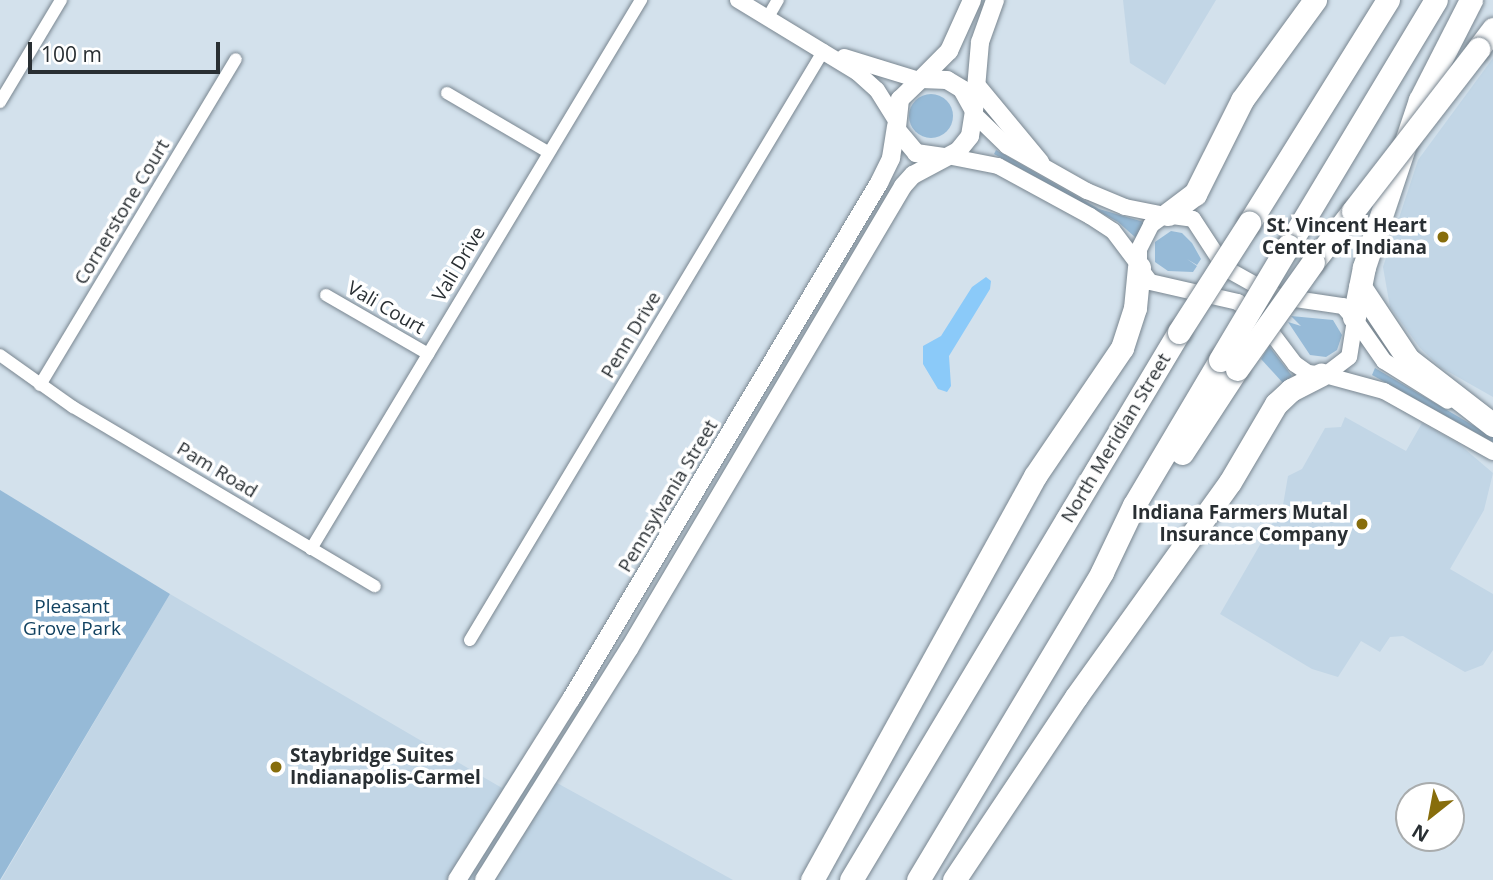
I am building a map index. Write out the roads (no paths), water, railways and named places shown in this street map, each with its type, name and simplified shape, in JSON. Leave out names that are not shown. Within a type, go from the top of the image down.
[{"type":"highway","points":[[1166,214],[1195,194],[1242,100],[1315,0]]},
{"type":"highway","name":"North Meridian Street","points":[[850,880],[1179,332],[1388,0]]},
{"type":"highway","points":[[1228,365],[1289,246],[1436,0]]},
{"type":"highway","points":[[1355,318],[1360,287],[1420,100],[1471,0]]},
{"type":"highway","points":[[918,880],[1102,572],[1134,505],[1228,365],[1313,262],[1493,29]]},
{"type":"highway","points":[[812,880],[1035,476],[1122,348],[1135,308],[1139,266]]},
{"type":"highway","points":[[1360,287],[1408,359],[1493,426]]},
{"type":"highway","points":[[954,880],[1044,743],[1226,488],[1276,404],[1291,390],[1323,375]]},
{"type":"main road","points":[[946,156],[916,153],[904,143],[896,124],[900,99],[948,51],[972,0]]},
{"type":"main road","points":[[484,880],[622,659],[902,186],[967,141],[974,112],[980,42],[995,0]]},
{"type":"main road","points":[[920,80],[955,84],[974,112]]},
{"type":"main road","points":[[977,86],[1040,162]]},
{"type":"main road","name":"Pennsylvania Street","points":[[457,880],[589,669],[879,183],[893,153],[896,124]]},
{"type":"street","points":[[0,103],[61,0]]},
{"type":"street","name":"Vali Drive","points":[[311,549],[641,0]]},
{"type":"street","points":[[738,0],[828,52],[870,83],[896,124]]},
{"type":"street","points":[[768,17],[778,0]]},
{"type":"street","points":[[828,52],[920,80]]},
{"type":"street","name":"Penn Drive","points":[[470,640],[828,52]]},
{"type":"street","name":"Cornerstone Court","points":[[40,385],[236,59]]},
{"type":"street","points":[[447,93],[548,152]]},
{"type":"street","points":[[974,112],[1007,146],[1113,202],[1197,223],[1219,262],[1249,282],[1282,298],[1335,303],[1355,318],[1377,355],[1391,367],[1493,426]]},
{"type":"street","points":[[946,156],[998,166],[1090,216],[1113,231],[1139,266],[1163,288],[1195,289],[1238,302],[1270,330],[1295,364],[1323,375],[1384,390],[1493,452]]},
{"type":"street","points":[[1139,266],[1145,234],[1166,214]]},
{"type":"street","name":"Vali Court","points":[[326,295],[428,354]]},
{"type":"street","points":[[1323,375],[1349,357],[1355,318]]},
{"type":"street","name":"Pam Road","points":[[0,355],[40,385],[375,586]]},
{"type":"place","name":"St. Vincent Heart Center of Indiana","points":[[1443,237]]},
{"type":"place","name":"Indiana Farmers Mutal Insurance Company","points":[[1362,524]]},
{"type":"place","name":"Staybridge Suites Indianapolis-Carmel","points":[[276,767]]},
{"type":"park label","name":"Pleasant Grove Park","points":[[72,618]]}]
